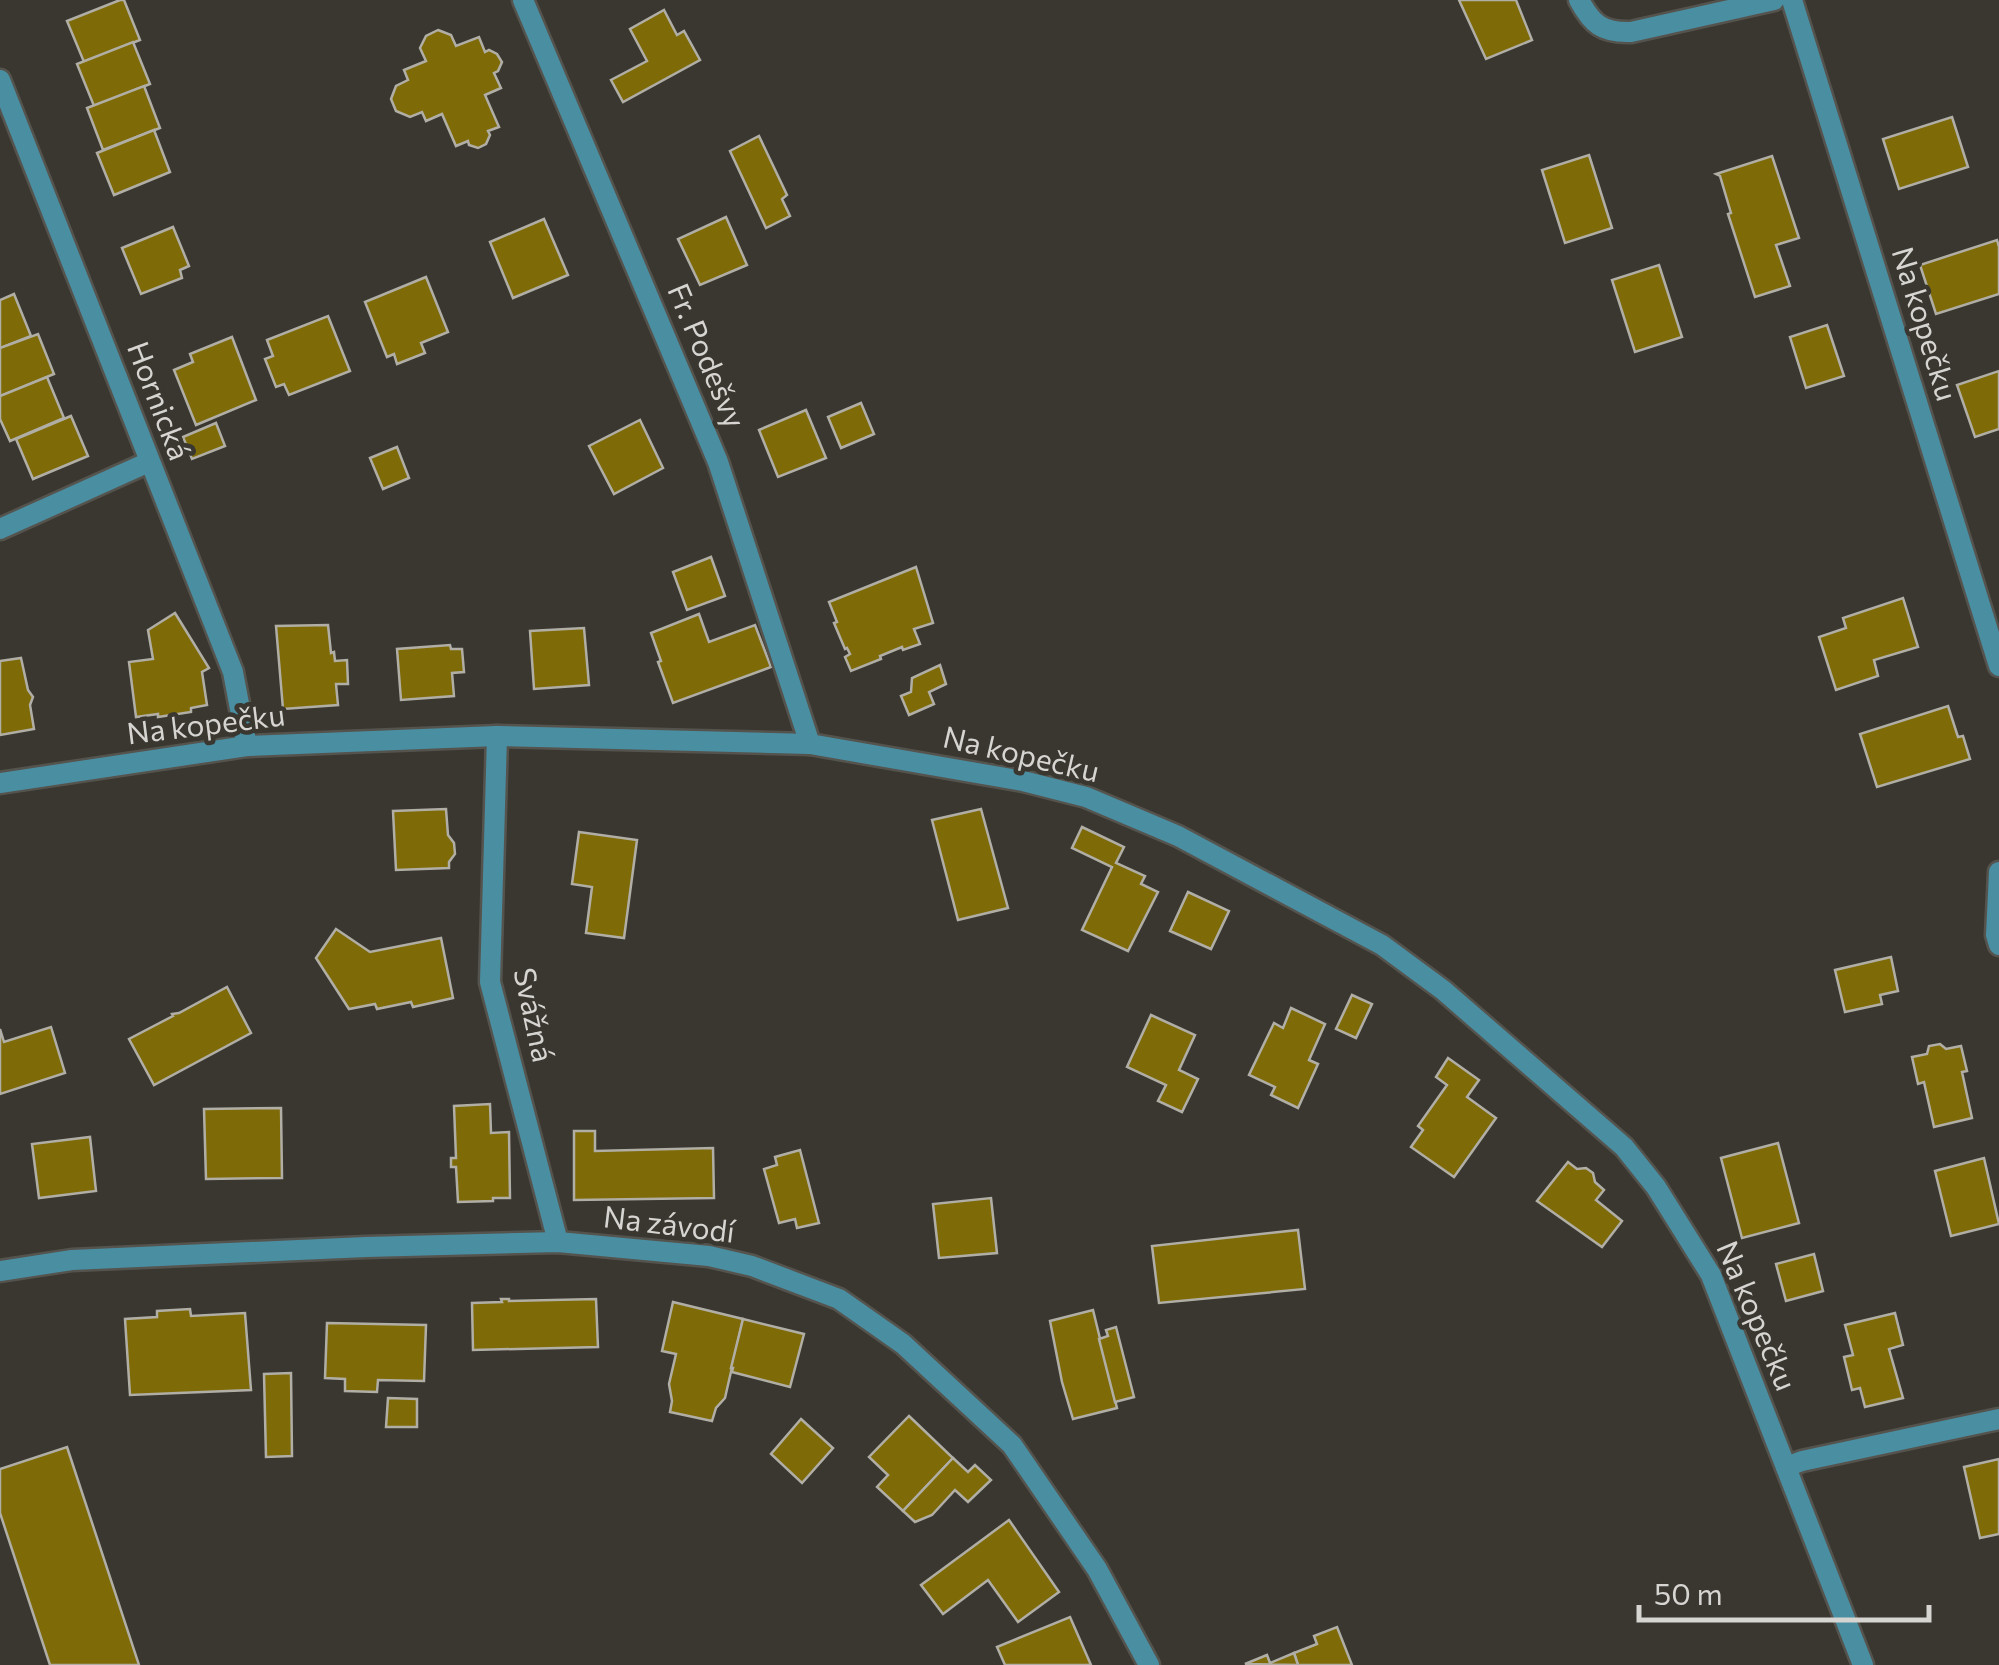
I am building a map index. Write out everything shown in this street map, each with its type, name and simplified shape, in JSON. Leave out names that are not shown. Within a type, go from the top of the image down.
[{"type":"street","name":"Fr. Podešvy","points":[[523,0],[718,462],[810,744]]},
{"type":"street","points":[[1579,0],[1596,24],[1620,33],[1774,0]]},
{"type":"street","name":"Na kopečku","points":[[1792,0],[1999,666]]},
{"type":"street","name":"Hornická","points":[[0,80],[233,672],[247,746]]},
{"type":"street","points":[[0,529],[149,462]]},
{"type":"street","name":"Na kopečku","points":[[0,783],[247,746],[497,736],[810,744],[1086,797],[1178,836],[1382,945],[1444,990],[1624,1147],[1712,1274],[1863,1665]]},
{"type":"street","name":"Svážná","points":[[497,736],[490,982],[558,1242]]},
{"type":"street","points":[[1999,872],[1999,945]]},
{"type":"street","name":"Na závodí","points":[[0,1271],[72,1260],[558,1242],[709,1256],[752,1266],[839,1300],[904,1344],[1012,1444],[1097,1568],[1149,1665]]},
{"type":"street","points":[[1786,1468],[1999,1419]]},
{"type":"building","points":[[124,0],[140,40],[84,62],[67,21]]},
{"type":"building","points":[[1459,0],[1516,0],[1532,40],[1486,59]]},
{"type":"building","points":[[664,10],[677,35],[684,31],[700,60],[623,102],[611,80],[647,61],[630,29]]},
{"type":"building","points":[[438,30],[451,35],[456,46],[479,37],[485,52],[497,54],[502,62],[494,73],[501,88],[485,95],[499,127],[488,131],[486,144],[478,148],[468,141],[456,146],[442,114],[426,121],[422,112],[410,117],[396,111],[391,99],[396,86],[408,80],[404,70],[426,61],[420,48],[426,36]]},
{"type":"building","points":[[133,42],[150,84],[94,106],[77,64]]},
{"type":"building","points":[[144,86],[160,128],[103,150],[87,108]]},
{"type":"building","points":[[1952,117],[1968,167],[1899,189],[1883,139]]},
{"type":"building","points":[[154,130],[170,172],[114,195],[97,153]]},
{"type":"building","points":[[759,136],[787,195],[782,199],[790,216],[766,228],[730,151]]},
{"type":"building","points":[[1589,155],[1612,228],[1565,243],[1542,170]]},
{"type":"building","points":[[1772,156],[1799,238],[1776,245],[1790,286],[1755,297],[1720,176],[1716,174]]},
{"type":"building","points":[[726,217],[747,265],[700,285],[678,239]]},
{"type":"building","points":[[544,219],[568,275],[513,298],[490,242]]},
{"type":"building","points":[[173,227],[189,266],[180,270],[182,278],[141,294],[122,248]]},
{"type":"building","points":[[1997,240],[1999,294],[1936,314],[1920,265]]},
{"type":"building","points":[[1659,265],[1682,337],[1635,352],[1612,280]]},
{"type":"building","points":[[426,277],[448,332],[421,343],[425,353],[397,364],[394,354],[387,357],[365,302]]},
{"type":"building","points":[[14,294],[31,336],[0,348],[0,300]]},
{"type":"building","points":[[328,316],[350,371],[289,395],[284,384],[276,387],[265,359],[273,356],[267,340]]},
{"type":"building","points":[[1827,325],[1844,376],[1806,388],[1790,337]]},
{"type":"building","points":[[38,334],[54,374],[0,396],[0,348]]},
{"type":"building","points":[[232,337],[256,400],[196,425],[174,370],[193,362],[190,354]]},
{"type":"building","points":[[1999,371],[1999,429],[1975,437],[1957,385]]},
{"type":"building","points":[[47,377],[64,418],[10,441],[0,419],[0,396]]},
{"type":"building","points":[[861,403],[874,434],[841,448],[828,417]]},
{"type":"building","points":[[806,410],[826,458],[778,477],[759,430]]},
{"type":"building","points":[[71,416],[88,456],[33,479],[16,439]]},
{"type":"building","points":[[640,420],[663,468],[614,494],[589,446]]},
{"type":"building","points":[[216,423],[225,446],[192,459],[183,437]]},
{"type":"building","points":[[397,447],[409,478],[383,489],[370,458]]},
{"type":"building","points":[[711,557],[725,596],[687,610],[673,572]]},
{"type":"building","points":[[916,567],[933,623],[914,629],[920,644],[903,650],[902,647],[851,671],[845,657],[850,654],[834,623],[837,622],[829,602]]},
{"type":"building","points":[[1903,598],[1918,647],[1874,660],[1878,676],[1836,690],[1819,637],[1846,628],[1843,618]]},
{"type":"building","points":[[175,613],[209,668],[202,672],[207,705],[191,708],[191,712],[136,717],[129,662],[153,659],[148,630]]},
{"type":"building","points":[[699,614],[709,642],[755,625],[771,667],[673,703],[651,633]]},
{"type":"building","points":[[328,625],[335,661],[347,660],[348,684],[336,684],[338,705],[283,709],[276,626]]},
{"type":"building","points":[[584,628],[589,685],[534,689],[530,631]]},
{"type":"building","points":[[450,645],[451,649],[462,649],[464,672],[452,673],[454,696],[401,700],[397,649]]},
{"type":"building","points":[[21,658],[33,697],[30,705],[34,729],[0,735],[0,661]]},
{"type":"building","points":[[940,665],[946,684],[929,692],[934,704],[909,715],[901,696],[911,692],[912,678]]},
{"type":"building","points":[[1948,706],[1970,759],[1877,787],[1860,734]]},
{"type":"building","points":[[446,809],[448,835],[455,854],[449,868],[396,870],[393,811]]},
{"type":"building","points":[[981,809],[1008,908],[958,920],[932,820]]},
{"type":"building","points":[[1082,827],[1124,847],[1116,863],[1145,876],[1141,884],[1158,892],[1128,951],[1082,930],[1112,867],[1072,848]]},
{"type":"building","points":[[579,832],[637,840],[624,938],[586,933],[592,887],[572,884]]},
{"type":"building","points":[[1188,892],[1229,911],[1211,949],[1170,931]]},
{"type":"building","points":[[336,929],[370,952],[441,938],[453,998],[413,1007],[411,1002],[377,1009],[375,1004],[349,1009],[316,958]]},
{"type":"building","points":[[1891,957],[1898,991],[1880,995],[1882,1004],[1845,1012],[1835,970]]},
{"type":"building","points":[[227,987],[251,1033],[154,1085],[129,1039]]},
{"type":"building","points":[[1352,995],[1372,1004],[1356,1038],[1336,1029]]},
{"type":"building","points":[[1291,1008],[1325,1024],[1309,1060],[1318,1064],[1298,1108],[1271,1095],[1275,1087],[1249,1075],[1274,1023],[1283,1028]]},
{"type":"building","points":[[1151,1015],[1195,1035],[1179,1070],[1198,1079],[1182,1112],[1158,1101],[1166,1085],[1127,1067]]},
{"type":"building","points":[[51,1027],[65,1073],[0,1094],[0,1029],[4,1042]]},
{"type":"building","points":[[1940,1044],[1946,1049],[1961,1046],[1972,1118],[1934,1127],[1924,1082],[1918,1084],[1912,1057],[1927,1054],[1929,1046]]},
{"type":"building","points":[[1448,1058],[1479,1080],[1467,1097],[1496,1118],[1454,1177],[1411,1147],[1423,1130],[1418,1126],[1447,1085],[1436,1077]]},
{"type":"building","points":[[490,1104],[491,1133],[509,1132],[510,1198],[458,1202],[456,1167],[451,1167],[451,1158],[456,1158],[454,1106]]},
{"type":"building","points":[[281,1108],[282,1178],[206,1179],[204,1109]]},
{"type":"building","points":[[574,1131],[595,1131],[595,1151],[713,1148],[714,1198],[574,1200]]},
{"type":"building","points":[[90,1137],[96,1191],[39,1198],[32,1144]]},
{"type":"building","points":[[1778,1143],[1799,1223],[1742,1238],[1721,1158]]},
{"type":"building","points":[[800,1150],[819,1223],[797,1228],[795,1219],[779,1223],[764,1169],[777,1165],[775,1157]]},
{"type":"building","points":[[1984,1158],[1999,1224],[1951,1236],[1935,1171]]},
{"type":"building","points":[[1568,1162],[1593,1173],[1595,1182],[1604,1190],[1596,1200],[1622,1221],[1602,1247],[1537,1201]]},
{"type":"building","points":[[991,1198],[997,1253],[939,1258],[933,1204]]},
{"type":"building","points":[[1298,1230],[1305,1289],[1159,1303],[1152,1246]]},
{"type":"building","points":[[1814,1254],[1823,1291],[1786,1301],[1776,1264]]},
{"type":"building","points":[[501,1299],[596,1299],[598,1347],[473,1350],[472,1303],[502,1302]]},
{"type":"building","points":[[673,1302],[743,1319],[725,1398],[712,1421],[670,1412],[669,1384],[676,1354],[662,1351]]},
{"type":"building","points":[[190,1309],[191,1316],[245,1313],[251,1390],[130,1395],[125,1319],[157,1317],[157,1311]]},
{"type":"building","points":[[1093,1310],[1117,1408],[1073,1419],[1050,1321]]},
{"type":"building","points":[[1895,1313],[1903,1345],[1889,1349],[1903,1398],[1865,1407],[1860,1388],[1852,1390],[1844,1357],[1853,1355],[1845,1325]]},
{"type":"building","points":[[743,1319],[804,1334],[790,1387],[732,1372]]},
{"type":"building","points":[[327,1323],[426,1325],[424,1381],[378,1380],[377,1392],[345,1391],[345,1379],[325,1378]]},
{"type":"building","points":[[1116,1327],[1134,1397],[1115,1402],[1099,1339],[1108,1336],[1106,1330]]},
{"type":"building","points":[[291,1373],[292,1456],[266,1457],[264,1374]]},
{"type":"building","points":[[388,1398],[417,1399],[417,1427],[386,1427]]},
{"type":"building","points":[[909,1416],[953,1458],[903,1511],[877,1487],[888,1475],[869,1457]]},
{"type":"building","points":[[801,1419],[833,1448],[802,1483],[771,1454]]},
{"type":"building","points":[[67,1447],[139,1665],[50,1665],[0,1513],[0,1469]]},
{"type":"building","points":[[953,1458],[968,1472],[975,1465],[991,1480],[968,1502],[955,1490],[932,1515],[915,1522],[903,1511]]},
{"type":"building","points":[[1999,1459],[1999,1534],[1980,1538],[1964,1467]]},
{"type":"building","points":[[1009,1520],[1059,1592],[1018,1622],[988,1580],[943,1614],[921,1585]]},
{"type":"building","points":[[1070,1617],[1091,1665],[1005,1665],[997,1647]]},
{"type":"building","points":[[1337,1627],[1352,1665],[1298,1665],[1294,1653],[1317,1644],[1314,1636]]},
{"type":"building","points":[[1294,1653],[1298,1665],[1245,1664],[1267,1655],[1270,1663]]}]
